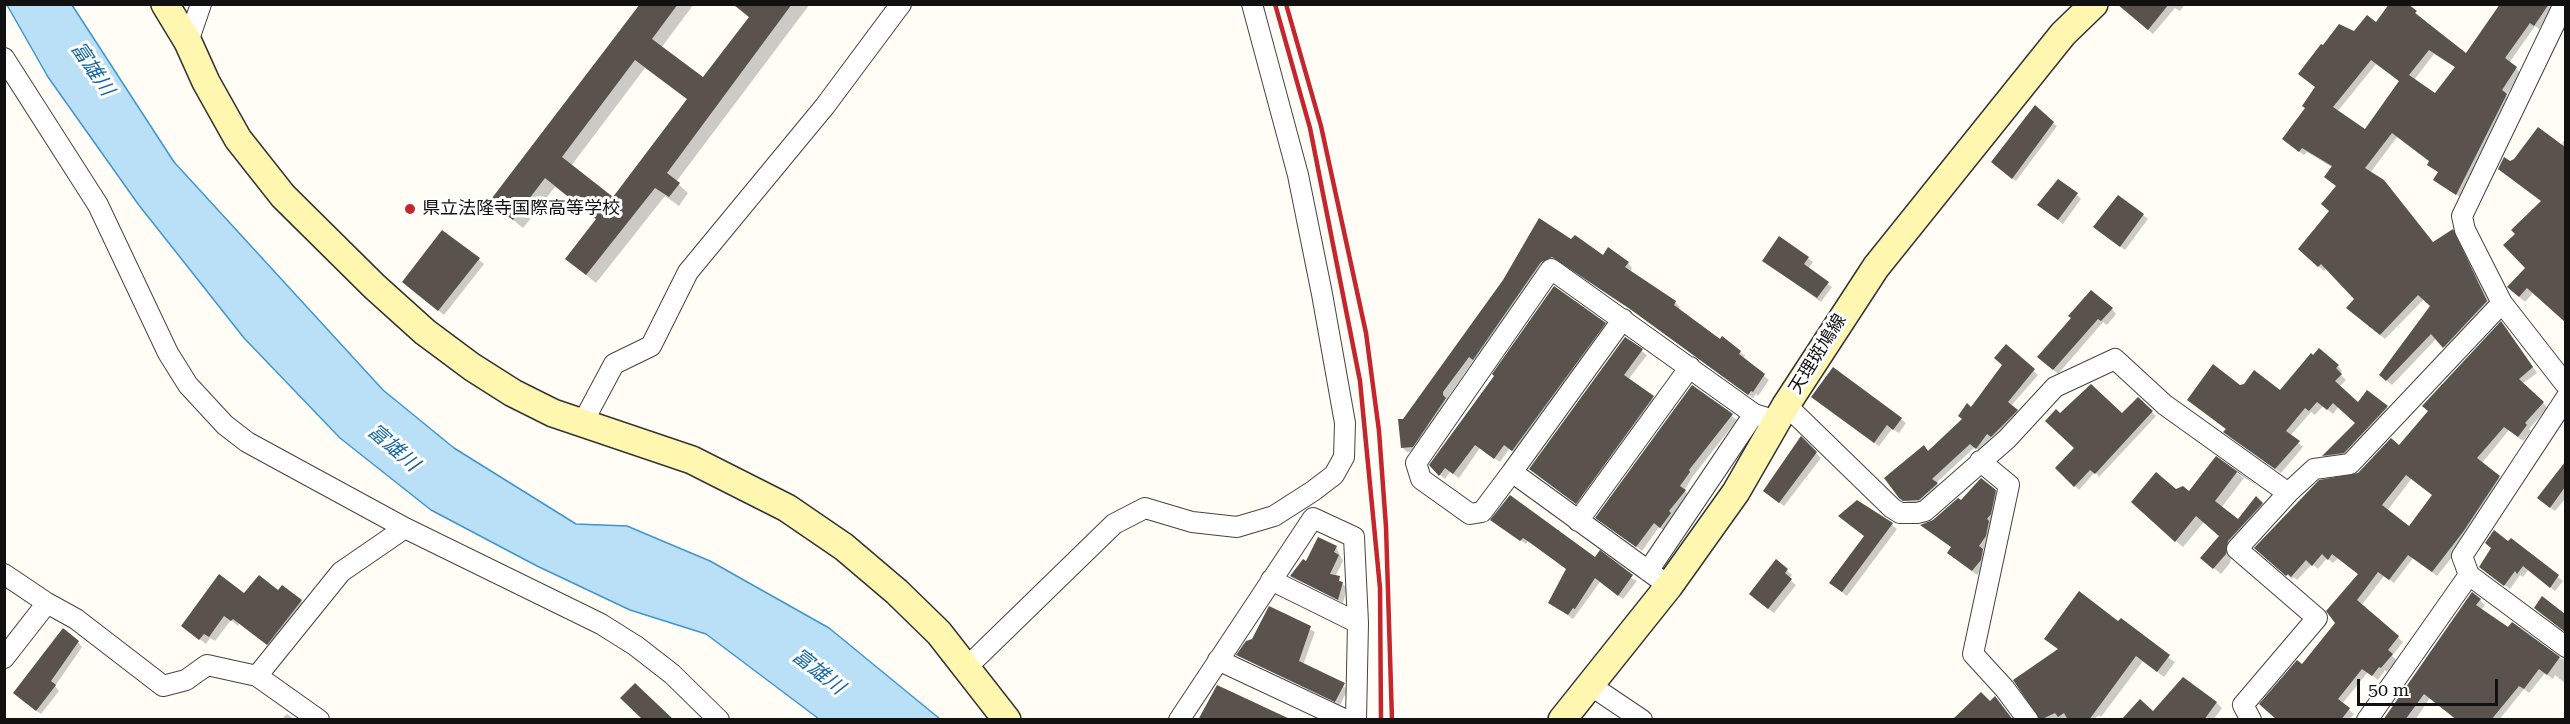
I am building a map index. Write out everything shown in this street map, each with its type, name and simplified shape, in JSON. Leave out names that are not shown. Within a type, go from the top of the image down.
[{"type":"street","points":[[165,4],[188,42],[206,82],[238,139],[283,196],[375,287],[425,332],[472,367],[513,393],[553,412],[692,459],[787,508],[844,547],[897,592],[939,633],[1007,720]]},
{"type":"street","points":[[188,42],[201,4]]},
{"type":"street","points":[[583,422],[614,364],[651,346],[688,272],[825,106],[901,4]]},
{"type":"street","points":[[967,667],[1114,524],[1145,508],[1192,522],[1237,527],[1274,516],[1313,491],[1334,475],[1344,457],[1345,423],[1320,283],[1298,175],[1252,4]]},
{"type":"street","name":"天理斑鳩線","points":[[1562,720],[1590,686],[1658,578],[1736,492],[1772,413],[1876,267],[2063,34],[2094,4]]},
{"type":"street","points":[[2564,4],[2462,216],[2465,230],[2502,303],[2565,385]]},
{"type":"street","points":[[4,58],[98,205],[168,353],[188,385],[206,407],[247,442],[405,528],[601,624],[636,646],[672,674],[719,720]]},
{"type":"street","points":[[1623,320],[1482,512],[1470,514],[1421,479],[1416,463],[1551,269],[1623,320],[1690,368],[1772,413],[1900,513],[1925,511],[2007,439],[2055,387],[2115,359],[2165,405],[2288,493]]},
{"type":"street","points":[[2252,720],[2243,705],[2317,618],[2237,549],[2314,468],[2350,464],[2502,303]]},
{"type":"street","points":[[1578,520],[1690,368]]},
{"type":"street","points":[[2565,398],[2462,556],[2469,575],[2565,647]]},
{"type":"street","points":[[1980,461],[2009,485],[1973,654],[2005,689],[2028,720]]},
{"type":"street","points":[[1512,472],[1658,578]]},
{"type":"street","points":[[1179,720],[1313,518],[1354,537],[1358,623],[1356,720]]},
{"type":"street","points":[[257,676],[341,572],[405,528]]},
{"type":"street","points":[[4,574],[47,603],[76,618],[163,686],[186,680],[207,665],[257,676],[319,720]]},
{"type":"street","points":[[2367,720],[2469,575]]},
{"type":"street","points":[[1271,580],[1358,623]]},
{"type":"street","points":[[4,658],[47,603]]},
{"type":"street","points":[[1218,660],[1346,720]]},
{"type":"street","points":[[1590,686],[1642,720]]},
{"type":"water","name":"富雄川","points":[[7,5],[72,5],[174,162],[383,390],[454,448],[576,524],[627,526],[710,561],[829,628],[940,719],[819,719],[706,634],[630,610],[537,566],[431,510],[340,438],[244,338],[138,204],[48,77]]},
{"type":"building","points":[[640,4],[678,4],[652,39],[703,77],[749,17],[733,4],[792,4],[667,173],[680,183],[669,197],[655,188],[586,275],[565,259],[596,219],[545,178],[513,220],[489,202]],"holes":[[[635,60],[687,99],[613,197],[562,157]]]},
{"type":"building","points":[[2117,4],[2169,4],[2148,30]]},
{"type":"building","points":[[2389,4],[2408,4],[2417,11],[2415,13],[2466,53],[2500,4],[2549,4],[2534,26],[2530,23],[2505,58],[2517,67],[2502,90],[2507,94],[2456,195],[2433,180],[2438,172],[2427,165],[2429,161],[2392,133],[2365,168],[2384,180],[2433,242],[2453,229],[2487,301],[2443,348],[2431,334],[2386,381],[2379,375],[2430,306],[2418,295],[2380,335],[2346,308],[2354,299],[2321,264],[2318,267],[2298,249],[2329,211],[2321,204],[2336,186],[2324,177],[2332,166],[2302,148],[2299,152],[2282,139],[2305,108],[2302,106],[2315,87],[2298,74],[2321,44],[2323,45],[2339,24],[2354,31],[2367,15],[2376,22]],"holes":[[[2429,50],[2455,67],[2435,93],[2409,75]],[[2371,60],[2399,81],[2365,129],[2333,107]]]},
{"type":"building","points":[[2035,105],[2054,122],[2012,179],[1991,162]]},
{"type":"building","points":[[2538,127],[2565,147],[2565,322],[2527,288],[2519,297],[2507,287],[2525,268],[2503,245],[2515,234],[2511,230],[2541,201],[2498,169],[2504,157],[2510,161],[2514,159]]},
{"type":"building","points":[[2058,179],[2078,193],[2058,220],[2037,205]]},
{"type":"building","points":[[2118,195],[2144,214],[2120,247],[2093,227]]},
{"type":"building","points":[[1539,218],[1571,239],[1575,235],[1603,255],[1608,247],[1629,262],[1625,267],[1676,301],[1674,305],[1720,339],[1722,336],[1741,351],[1739,354],[1765,374],[1753,392],[1751,391],[1748,395],[1630,309],[1552,257],[1541,262],[1473,360],[1469,357],[1443,392],[1446,398],[1413,447],[1401,448],[1398,419],[1403,419],[1503,280]]},
{"type":"building","points":[[442,230],[480,258],[438,311],[402,282]]},
{"type":"building","points":[[1779,236],[1809,257],[1804,264],[1829,282],[1817,298],[1762,261]]},
{"type":"building","points":[[1554,286],[1606,323],[1512,451],[1504,445],[1494,459],[1475,445],[1453,474],[1445,468],[1439,476],[1429,465],[1494,376],[1492,374]]},
{"type":"building","points":[[2091,290],[2113,308],[2101,321],[2098,319],[2053,370],[2037,357],[2071,318],[2068,316]]},
{"type":"building","points":[[2501,321],[2533,367],[2519,379],[2544,402],[2525,423],[2527,425],[2518,437],[2504,427],[2477,458],[2500,476],[2463,532],[2432,572],[2408,555],[2389,580],[2378,572],[2357,600],[2399,636],[2388,650],[2393,654],[2381,668],[2379,667],[2372,676],[2362,669],[2338,699],[2350,708],[2341,720],[2277,720],[2259,704],[2297,660],[2302,664],[2335,623],[2326,611],[2358,574],[2332,554],[2328,560],[2322,554],[2312,566],[2306,560],[2291,577],[2288,574],[2286,576],[2254,548],[2319,480],[2358,473],[2391,438],[2399,445],[2428,411],[2422,406]],"holes":[[[2406,475],[2432,495],[2409,526],[2382,505]]]},
{"type":"building","points":[[1625,337],[1643,349],[1624,375],[1654,396],[1576,504],[1529,469]]},
{"type":"building","points":[[2006,344],[2035,369],[2008,402],[2018,410],[1991,437],[1987,434],[1976,449],[1970,444],[1932,479],[1938,483],[1919,500],[1903,501],[1884,478],[1924,445],[1928,451],[1962,419],[1958,416],[1967,403],[1971,407],[2002,365],[1994,358]]},
{"type":"building","points":[[2319,348],[2339,365],[2336,368],[2342,374],[2335,381],[2358,402],[2367,390],[2388,406],[2344,453],[2322,456],[2355,423],[2333,403],[2327,410],[2317,402],[2309,411],[2305,408],[2286,431],[2300,441],[2275,469],[2223,432],[2226,429],[2187,400],[2213,364],[2240,385],[2244,384],[2254,370],[2280,390],[2311,353],[2313,355]]},
{"type":"building","points":[[1833,367],[1902,418],[1893,430],[1887,425],[1874,443],[1811,397]]},
{"type":"building","points":[[2091,384],[2122,413],[2138,397],[2153,411],[2095,474],[2090,470],[2074,487],[2055,468],[2074,448],[2045,421],[2056,409],[2060,413]]},
{"type":"building","points":[[1692,385],[1733,414],[1689,470],[1690,472],[1680,486],[1686,490],[1669,511],[1671,513],[1660,528],[1654,523],[1636,547],[1595,518]]},
{"type":"building","points":[[1801,436],[1817,452],[1779,503],[1763,491]]},
{"type":"building","points":[[2216,456],[2259,487],[2237,472],[2215,501],[2238,519],[2256,496],[2263,503],[2228,541],[2226,554],[2213,569],[2200,558],[2219,536],[2196,516],[2175,542],[2131,502],[2156,472],[2176,489],[2183,486],[2189,491]]},
{"type":"building","points":[[2565,462],[2565,487],[2550,508],[2537,498]]},
{"type":"building","points":[[1981,478],[1996,490],[1991,514],[1987,519],[1989,521],[1986,536],[1979,546],[1983,549],[1981,560],[1972,571],[1947,553],[1951,547],[1920,525],[1933,520],[1958,498],[1961,500]]},
{"type":"building","points":[[1510,495],[1595,557],[1600,550],[1633,575],[1618,596],[1595,578],[1575,609],[1573,608],[1568,615],[1548,603],[1566,569],[1523,538],[1520,541],[1490,520]]},
{"type":"building","points":[[1857,500],[1893,523],[1842,592],[1829,583],[1864,536],[1838,516]]},
{"type":"building","points":[[2494,530],[2508,541],[2511,538],[2559,575],[2550,588],[2523,566],[2517,574],[2515,571],[2504,586],[2479,567],[2491,548],[2485,543]]},
{"type":"building","points":[[1318,537],[1337,546],[1334,552],[1339,555],[1330,574],[1340,576],[1339,581],[1343,582],[1338,600],[1290,576],[1303,559],[1306,561]]},
{"type":"building","points":[[1776,559],[1788,569],[1785,573],[1792,579],[1768,609],[1749,594]]},
{"type":"building","points":[[219,574],[244,593],[259,575],[278,590],[282,585],[302,600],[267,645],[233,619],[231,621],[224,616],[209,637],[204,634],[199,640],[181,626]]},
{"type":"building","points":[[2079,591],[2118,621],[2121,618],[2170,655],[2157,672],[2136,656],[2089,720],[2068,720],[2064,713],[2058,717],[2055,713],[2040,720],[2013,680],[2058,649],[2044,639]]},
{"type":"building","points":[[2472,592],[2481,599],[2476,605],[2508,627],[2512,622],[2560,657],[2547,675],[2539,669],[2524,689],[2519,686],[2491,720],[2457,720],[2424,694],[2405,720],[2383,720]]},
{"type":"building","points":[[2542,596],[2565,614],[2565,632],[2534,608]]},
{"type":"building","points":[[1269,606],[1311,626],[1299,661],[1345,683],[1335,702],[1236,655],[1246,641],[1252,639]]},
{"type":"building","points":[[63,628],[79,641],[51,681],[56,685],[36,711],[13,693]]},
{"type":"building","points":[[2183,677],[2217,702],[2204,720],[2121,720],[2140,699],[2153,711]]},
{"type":"building","points":[[635,683],[674,720],[643,720],[620,698]]},
{"type":"building","points":[[1217,685],[1292,720],[1198,720]]},
{"type":"building","points":[[1981,692],[1990,701],[1995,696],[2013,720],[1952,720]]},
{"type":"railway","points":[[1275,4],[1310,128],[1360,381],[1380,588],[1381,720]]},
{"type":"railway","points":[[1286,4],[1321,126],[1366,333],[1379,431],[1386,527],[1392,720]]},
{"type":"place","name":"県立法隆寺国際高等学校","points":[[410,209]]}]
